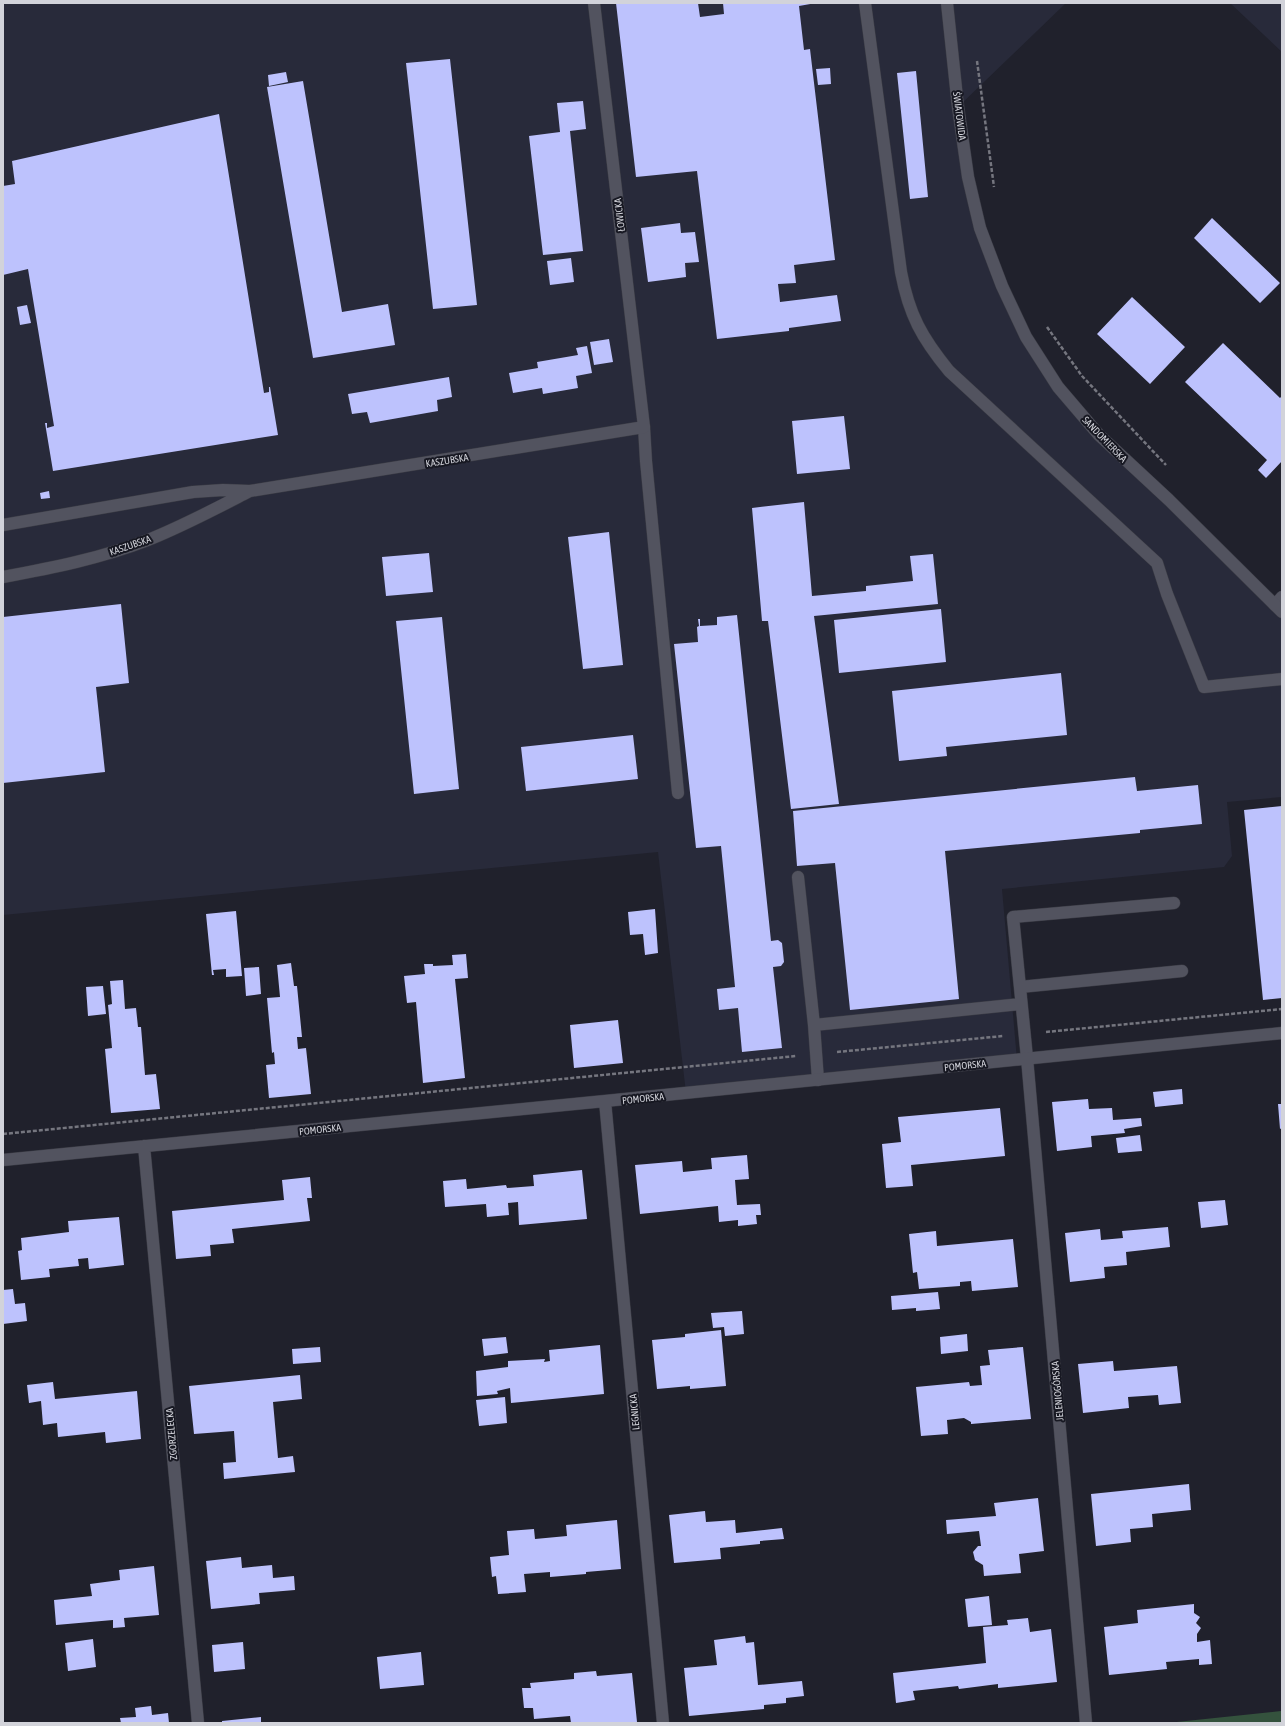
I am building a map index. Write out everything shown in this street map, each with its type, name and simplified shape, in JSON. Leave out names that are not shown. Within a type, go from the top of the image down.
[{"type":"street","name":"ŁOWICKA","points":[[594,3],[644,427],[678,793]]},
{"type":"street","points":[[865,3],[901,272],[910,309],[923,337],[949,371],[1157,564],[1167,594],[1204,687],[1282,680]]},
{"type":"street","name":"ŚWIATOWIDA","points":[[947,3],[958,108],[968,177],[980,228]]},
{"type":"street","name":"SANDOMIERSKA","points":[[980,228],[1002,286],[1026,337],[1058,386],[1100,435],[1280,605]]},
{"type":"street","name":"KASZUBSKA","points":[[3,525],[193,492],[223,490],[250,492],[644,427]]},
{"type":"street","name":"KASZUBSKA","points":[[3,576],[84,560],[147,540],[183,525],[250,492]]},
{"type":"street","points":[[798,877],[814,1025],[818,1080]]},
{"type":"street","name":"JELENIOGÓRSKA","points":[[1086,1723],[1025,1034],[1012,917],[1174,903]]},
{"type":"street","points":[[1020,987],[1182,971]]},
{"type":"street","points":[[814,1025],[1022,1004]]},
{"type":"street","name":"POMORSKA","points":[[3,1160],[1282,1033]]},
{"type":"street","name":"LEGNICKA","points":[[605,1101],[663,1723]]},
{"type":"street","name":"ZGORZELECKA","points":[[144,1146],[198,1723]]},
{"type":"path","points":[[976,56],[994,188]]},
{"type":"path","points":[[1045,324],[1082,376],[1134,433],[1167,466]]},
{"type":"path","points":[[3,1134],[1282,1009]]},
{"type":"shaded area","points":[[3,3],[1066,3],[958,107],[968,177],[1002,286],[1058,387],[1282,612],[1282,797],[1227,802],[1232,856],[1224,867],[1002,889],[1017,1060],[686,1093],[658,852],[3,915]]},
{"type":"shaded area","points":[[1230,3],[1282,3],[1282,52]]},
{"type":"green space","points":[[1281,1711],[1282,1723],[1167,1723]]},
{"type":"building","points":[[616,3],[698,3],[700,17],[724,14],[723,3],[816,3],[799,6],[804,50],[810,49],[835,260],[794,265],[796,283],[778,284],[780,302],[837,295],[841,321],[789,328],[789,331],[717,339],[697,171],[636,177]]},
{"type":"building","points":[[450,59],[477,305],[433,309],[406,63]]},
{"type":"building","points":[[830,68],[831,84],[818,85],[816,69]]},
{"type":"building","points":[[916,71],[928,197],[910,199],[897,73]]},
{"type":"building","points":[[286,72],[288,82],[269,86],[268,75]]},
{"type":"building","points":[[303,81],[342,312],[388,304],[395,345],[313,358],[267,87]]},
{"type":"building","points":[[583,101],[586,129],[570,131],[583,251],[543,255],[529,136],[560,132],[557,103]]},
{"type":"building","points":[[219,114],[264,393],[269,392],[270,387],[278,435],[53,471],[45,423],[47,423],[47,428],[54,426],[28,269],[3,275],[3,186],[15,184],[12,161]]},
{"type":"building","points":[[1212,218],[1280,283],[1260,303],[1194,238]]},
{"type":"building","points":[[680,223],[681,233],[695,232],[699,262],[685,263],[686,277],[648,282],[641,228]]},
{"type":"building","points":[[571,258],[574,282],[550,285],[547,261]]},
{"type":"building","points":[[1132,297],[1185,347],[1150,384],[1097,334]]},
{"type":"building","points":[[27,305],[31,323],[20,325],[17,307]]},
{"type":"building","points":[[609,339],[613,362],[594,365],[590,342]]},
{"type":"building","points":[[1223,343],[1280,398],[1282,396],[1282,461],[1266,478],[1258,470],[1267,460],[1185,382]]},
{"type":"building","points":[[587,346],[592,373],[576,376],[578,388],[543,394],[542,388],[513,393],[509,373],[538,368],[537,362],[578,355],[576,348]]},
{"type":"building","points":[[449,377],[452,397],[437,400],[438,411],[370,423],[367,412],[352,414],[348,394]]},
{"type":"building","points":[[844,416],[850,469],[797,474],[792,421]]},
{"type":"building","points":[[49,491],[50,498],[41,499],[40,493]]},
{"type":"building","points":[[804,502],[812,596],[866,591],[866,586],[913,581],[910,556],[933,554],[938,604],[814,616],[839,804],[791,809],[768,621],[762,621],[752,508]]},
{"type":"building","points":[[609,532],[623,665],[583,669],[568,537]]},
{"type":"building","points":[[429,553],[433,592],[386,596],[382,557]]},
{"type":"building","points":[[121,604],[129,683],[96,687],[105,772],[3,783],[3,617]]},
{"type":"building","points":[[941,609],[946,662],[839,673],[834,620]]},
{"type":"building","points":[[737,615],[771,941],[778,940],[782,943],[784,962],[781,966],[773,967],[782,1048],[742,1052],[738,1008],[719,1010],[717,989],[735,987],[721,846],[696,848],[674,644],[698,642],[698,619],[700,619],[700,626],[717,625],[717,617]]},
{"type":"building","points":[[442,617],[459,789],[414,794],[396,621]]},
{"type":"building","points":[[1061,673],[1067,735],[946,747],[947,756],[899,761],[892,691]]},
{"type":"building","points":[[633,735],[638,779],[526,791],[521,747]]},
{"type":"building","points":[[1135,777],[1137,791],[1198,785],[1202,824],[1140,830],[1140,833],[945,851],[959,999],[850,1010],[835,863],[797,866],[793,811]]},
{"type":"building","points":[[1282,806],[1282,998],[1263,1000],[1244,810]]},
{"type":"building","points":[[655,909],[658,953],[645,955],[643,934],[630,935],[628,912]]},
{"type":"building","points":[[236,911],[242,976],[226,977],[226,969],[213,970],[214,975],[212,975],[206,914]]},
{"type":"building","points":[[466,954],[468,978],[455,979],[465,1078],[423,1083],[416,1002],[407,1003],[404,976],[425,974],[424,964],[433,964],[433,966],[453,965],[452,955]]},
{"type":"building","points":[[291,963],[294,986],[297,986],[302,1037],[297,1037],[298,1049],[306,1048],[311,1094],[269,1098],[266,1065],[275,1064],[274,1052],[272,1053],[267,998],[280,997],[277,965]]},
{"type":"building","points":[[259,967],[261,994],[246,996],[244,968]]},
{"type":"building","points":[[123,980],[125,1009],[136,1008],[138,1027],[141,1027],[145,1075],[156,1074],[160,1109],[111,1113],[105,1049],[112,1048],[108,1005],[112,1004],[110,981]]},
{"type":"building","points":[[103,986],[106,1014],[88,1016],[86,987]]},
{"type":"building","points":[[618,1020],[623,1063],[574,1068],[570,1025]]},
{"type":"building","points":[[1182,1089],[1183,1104],[1155,1107],[1153,1092]]},
{"type":"building","points":[[1088,1099],[1089,1109],[1112,1108],[1113,1120],[1141,1118],[1142,1126],[1124,1129],[1125,1133],[1091,1136],[1092,1147],[1057,1151],[1052,1102]]},
{"type":"building","points":[[1278,1104],[1282,1104],[1282,1128],[1280,1129]]},
{"type":"building","points":[[1000,1108],[1005,1156],[911,1165],[913,1186],[886,1188],[882,1144],[901,1142],[898,1117]]},
{"type":"building","points":[[1140,1135],[1142,1151],[1118,1153],[1116,1138]]},
{"type":"building","points":[[747,1155],[749,1179],[735,1180],[737,1205],[760,1204],[761,1215],[756,1215],[757,1224],[738,1226],[738,1220],[719,1222],[718,1206],[640,1214],[635,1165],[682,1161],[683,1172],[712,1169],[711,1158]]},
{"type":"building","points":[[582,1170],[587,1219],[519,1225],[518,1202],[508,1203],[509,1215],[487,1217],[486,1204],[445,1207],[443,1181],[466,1179],[467,1189],[506,1185],[507,1188],[534,1186],[533,1175]]},
{"type":"building","points":[[310,1177],[312,1198],[307,1198],[310,1221],[232,1229],[234,1243],[210,1245],[211,1256],[176,1259],[172,1211],[284,1200],[282,1180]]},
{"type":"building","points":[[1225,1200],[1228,1225],[1201,1228],[1198,1202]]},
{"type":"building","points":[[119,1217],[124,1265],[89,1269],[88,1258],[78,1259],[79,1266],[49,1269],[50,1277],[21,1280],[18,1251],[22,1250],[21,1238],[69,1232],[68,1221]]},
{"type":"building","points":[[1168,1227],[1170,1247],[1126,1252],[1127,1265],[1104,1267],[1105,1278],[1070,1282],[1065,1233],[1100,1229],[1101,1240],[1123,1238],[1122,1231]]},
{"type":"building","points":[[936,1231],[937,1246],[1013,1239],[1018,1287],[972,1291],[971,1281],[960,1282],[960,1286],[919,1289],[917,1272],[913,1273],[909,1234]]},
{"type":"building","points":[[13,1289],[15,1304],[25,1303],[27,1321],[3,1324],[3,1290]]},
{"type":"building","points":[[938,1292],[940,1309],[916,1311],[916,1308],[892,1310],[891,1296]]},
{"type":"building","points":[[742,1311],[744,1334],[725,1336],[724,1327],[713,1328],[711,1313]]},
{"type":"building","points":[[721,1330],[726,1386],[690,1389],[690,1386],[657,1389],[652,1340],[685,1337],[685,1334]]},
{"type":"building","points":[[967,1334],[968,1351],[941,1354],[940,1337]]},
{"type":"building","points":[[506,1337],[508,1353],[484,1356],[482,1339]]},
{"type":"building","points":[[600,1345],[604,1394],[511,1403],[510,1388],[497,1391],[498,1394],[477,1396],[476,1371],[508,1367],[508,1361],[545,1359],[544,1362],[550,1361],[549,1350]]},
{"type":"building","points":[[320,1347],[321,1362],[293,1364],[292,1349]]},
{"type":"building","points":[[1023,1347],[1031,1419],[971,1424],[971,1422],[964,1418],[947,1420],[948,1434],[921,1436],[916,1387],[969,1382],[970,1386],[982,1385],[980,1366],[990,1365],[988,1350]]},
{"type":"building","points":[[1113,1361],[1114,1371],[1177,1366],[1181,1403],[1159,1405],[1158,1395],[1128,1397],[1129,1408],[1083,1413],[1078,1364]]},
{"type":"building","points":[[300,1375],[302,1399],[273,1402],[278,1458],[293,1456],[295,1472],[224,1479],[223,1463],[236,1462],[234,1431],[194,1434],[189,1386]]},
{"type":"building","points":[[53,1382],[55,1399],[137,1391],[141,1439],[106,1443],[105,1432],[58,1437],[57,1423],[43,1425],[41,1401],[29,1403],[27,1385]]},
{"type":"building","points":[[505,1397],[507,1423],[479,1426],[476,1400]]},
{"type":"building","points":[[1189,1484],[1191,1510],[1152,1514],[1153,1527],[1130,1529],[1131,1542],[1096,1546],[1091,1494]]},
{"type":"building","points":[[1038,1498],[1044,1551],[1019,1554],[1021,1573],[984,1576],[983,1565],[975,1560],[973,1552],[978,1546],[981,1546],[979,1531],[947,1534],[946,1520],[996,1516],[994,1503]]},
{"type":"building","points":[[705,1511],[706,1522],[735,1520],[736,1533],[782,1528],[784,1539],[760,1541],[760,1544],[720,1548],[721,1559],[674,1563],[669,1515]]},
{"type":"building","points":[[617,1520],[621,1569],[550,1577],[550,1572],[524,1574],[526,1592],[498,1594],[496,1576],[492,1577],[490,1557],[509,1555],[507,1531],[534,1529],[535,1539],[567,1536],[566,1525]]},
{"type":"building","points":[[241,1557],[242,1568],[272,1565],[273,1578],[294,1576],[295,1590],[259,1593],[260,1604],[211,1609],[206,1561]]},
{"type":"building","points":[[154,1566],[159,1615],[124,1618],[125,1627],[113,1628],[113,1620],[56,1625],[54,1600],[92,1596],[90,1584],[120,1580],[119,1570]]},
{"type":"building","points":[[989,1596],[992,1625],[968,1627],[965,1599]]},
{"type":"building","points":[[1194,1604],[1194,1613],[1200,1617],[1196,1623],[1201,1628],[1197,1634],[1197,1642],[1210,1640],[1212,1664],[1199,1665],[1199,1659],[1166,1662],[1167,1669],[1109,1675],[1104,1627],[1138,1623],[1137,1610]]},
{"type":"building","points":[[1028,1618],[1030,1632],[1051,1629],[1057,1682],[998,1688],[998,1684],[959,1689],[958,1686],[913,1691],[915,1700],[896,1703],[893,1673],[986,1663],[983,1627],[1008,1625],[1007,1620]]},
{"type":"building","points":[[745,1636],[746,1643],[754,1642],[758,1685],[802,1681],[804,1696],[786,1698],[786,1703],[764,1705],[764,1709],[689,1716],[684,1668],[717,1665],[714,1640]]},
{"type":"building","points":[[93,1639],[96,1667],[68,1671],[65,1643]]},
{"type":"building","points":[[243,1642],[245,1669],[214,1672],[212,1645]]},
{"type":"building","points":[[421,1652],[424,1685],[380,1689],[377,1657]]},
{"type":"building","points":[[596,1671],[597,1676],[632,1673],[637,1722],[571,1723],[570,1716],[534,1719],[533,1708],[524,1708],[522,1688],[531,1688],[530,1683],[574,1679],[574,1673]]},
{"type":"building","points":[[151,1706],[152,1715],[168,1713],[169,1723],[121,1723],[120,1718],[136,1717],[135,1708]]},
{"type":"building","points":[[261,1717],[261,1723],[222,1723],[222,1721]]}]
